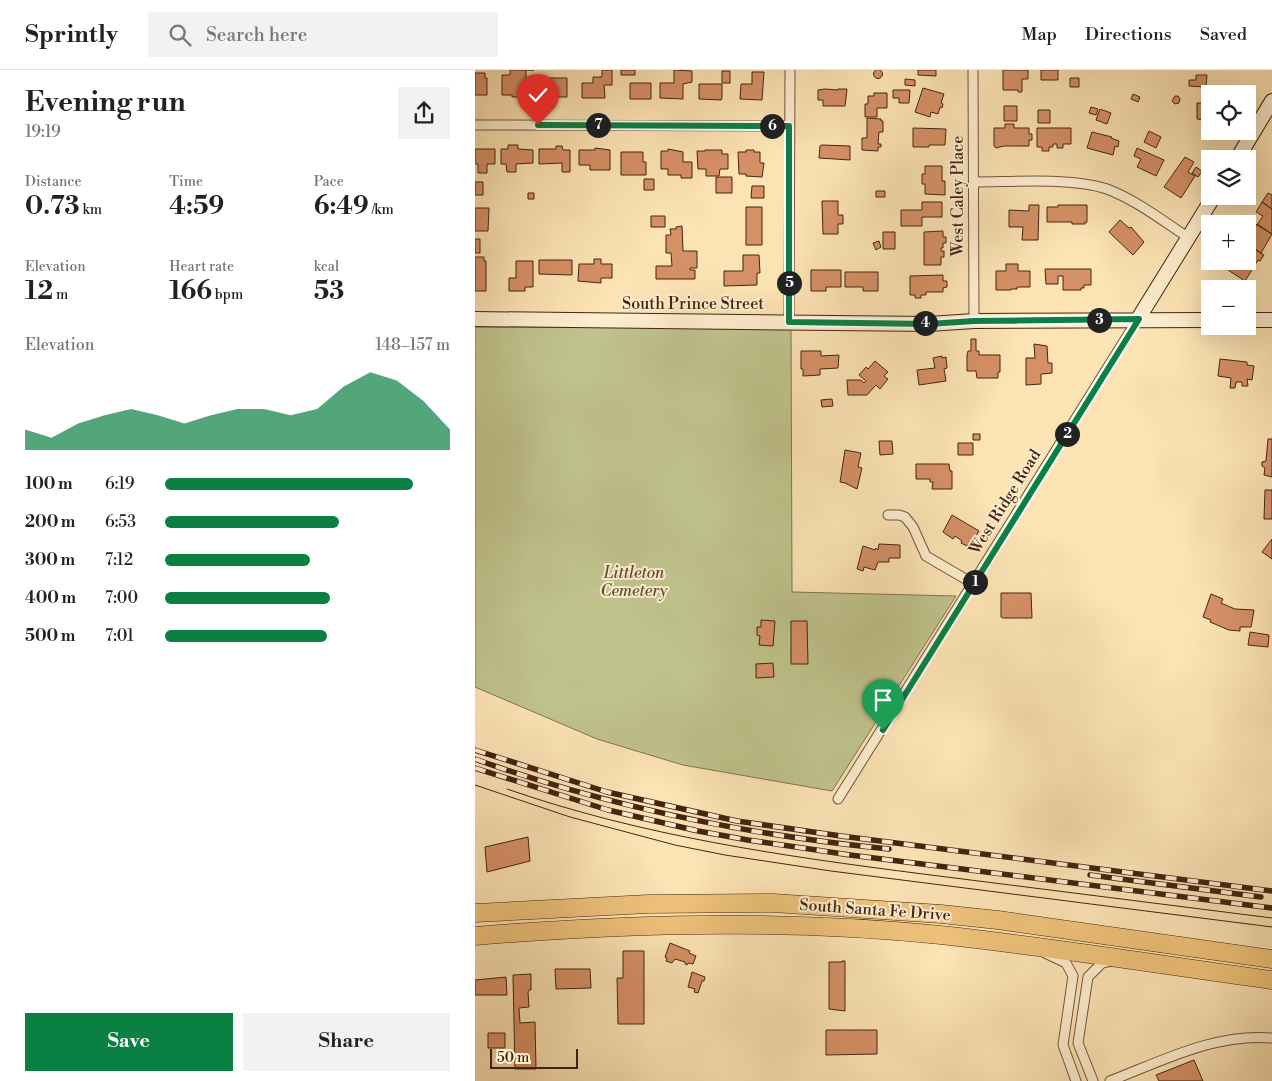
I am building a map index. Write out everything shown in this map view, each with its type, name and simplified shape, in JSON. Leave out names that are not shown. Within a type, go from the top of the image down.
[{"type":"highway","name":"South Santa Fe Drive","points":[[475,913],[678,903],[773,903],[843,907],[998,920],[1272,959]]},
{"type":"highway","name":"South Santa Fe Drive","points":[[475,936],[641,927],[770,926],[843,928],[940,935],[1031,946],[1272,980]]},
{"type":"street","points":[[789,322],[790,70]]},
{"type":"street","name":"West Caley Place","points":[[973,70],[974,321]]},
{"type":"street","points":[[1242,150],[1272,101]]},
{"type":"street","points":[[475,125],[789,126]]},
{"type":"street","points":[[974,182],[1055,182],[1093,185],[1109,190],[1128,200],[1189,238]]},
{"type":"street","name":"West Ridge Road","points":[[839,799],[1209,205]]},
{"type":"street","name":"South Prince Street","points":[[475,319],[929,324],[974,321],[1201,320]]},
{"type":"street","points":[[1256,320],[1272,320]]},
{"type":"street","points":[[888,514],[899,514],[905,517],[913,526],[926,556],[974,584]]},
{"type":"street","points":[[1031,946],[1066,964],[1073,976],[1063,1046],[1076,1081]]},
{"type":"street","points":[[1093,1081],[1078,1043],[1088,977],[1102,964],[1121,958]]},
{"type":"street","points":[[1110,1081],[1210,1044],[1251,1036],[1272,1038]]},
{"type":"green space","name":"Littleton Cemetery","points":[[475,327],[791,328],[792,592],[956,596],[832,791],[683,765],[597,739],[475,687]]},
{"type":"building","points":[[510,70],[526,70],[526,95],[512,97],[512,95],[502,95],[502,75],[510,75]]},
{"type":"building","points":[[602,70],[612,70],[612,85],[604,85],[605,98],[582,98],[582,83],[593,83],[593,77],[602,77]]},
{"type":"building","points":[[621,70],[635,70],[635,75],[621,75]]},
{"type":"building","points":[[674,70],[692,71],[692,82],[683,84],[683,99],[660,98],[660,83],[674,83]]},
{"type":"building","points":[[878,70],[882,74],[878,78],[874,74]]},
{"type":"building","points":[[918,70],[936,70],[936,76],[918,75]]},
{"type":"building","points":[[1003,70],[1028,70],[1028,79],[1022,79],[1022,92],[1018,92],[1018,90],[1003,90]]},
{"type":"building","points":[[1041,70],[1058,70],[1058,80],[1041,80]]},
{"type":"building","points":[[722,71],[730,71],[730,83],[722,83]]},
{"type":"building","points":[[752,72],[764,72],[762,100],[740,99],[741,84],[752,84]]},
{"type":"building","points":[[475,73],[485,73],[485,78],[487,78],[487,95],[475,95]]},
{"type":"building","points":[[1196,75],[1207,75],[1206,85],[1189,86],[1189,80],[1196,80]]},
{"type":"building","points":[[532,76],[536,76],[536,87],[532,87]]},
{"type":"building","points":[[539,78],[567,78],[567,97],[554,97],[554,93],[539,93]]},
{"type":"building","points":[[1070,78],[1079,78],[1079,87],[1070,87]]},
{"type":"building","points":[[905,79],[915,80],[915,86],[905,85]]},
{"type":"building","points":[[630,83],[651,83],[651,99],[630,99]]},
{"type":"building","points":[[699,84],[722,84],[721,100],[699,99]]},
{"type":"building","points":[[923,88],[944,94],[941,103],[943,104],[942,108],[940,107],[938,114],[931,112],[930,117],[915,112]]},
{"type":"building","points":[[847,89],[845,106],[823,106],[823,100],[818,100],[818,90]]},
{"type":"building","points":[[893,90],[910,90],[909,103],[899,103],[899,98],[893,98]]},
{"type":"building","points":[[874,93],[887,93],[887,108],[877,108],[877,117],[865,117],[865,104],[868,104],[868,96],[874,96]]},
{"type":"building","points":[[1133,94],[1140,97],[1138,102],[1131,99]]},
{"type":"building","points":[[1175,96],[1178,96],[1180,99],[1179,103],[1175,104],[1172,101]]},
{"type":"building","points":[[1197,103],[1201,103],[1201,120],[1197,119]]},
{"type":"building","points":[[1004,106],[1017,106],[1017,121],[1004,121]]},
{"type":"building","points":[[1091,107],[1098,109],[1096,115],[1089,113]]},
{"type":"building","points":[[1100,109],[1111,113],[1107,124],[1096,120]]},
{"type":"building","points":[[1038,110],[1050,110],[1050,123],[1038,123]]},
{"type":"building","points":[[867,118],[881,119],[883,121],[883,132],[879,132],[878,144],[881,144],[881,147],[878,147],[878,151],[862,150],[862,138],[867,138]]},
{"type":"building","points":[[1005,124],[1014,124],[1014,128],[1029,128],[1032,140],[1029,140],[1029,146],[1004,146],[996,148],[994,146],[994,128],[1005,128]]},
{"type":"building","points":[[913,128],[946,129],[945,145],[913,147]]},
{"type":"building","points":[[1037,128],[1071,128],[1071,144],[1063,144],[1063,148],[1057,148],[1057,144],[1053,144],[1053,147],[1049,147],[1049,151],[1042,151],[1042,147],[1037,147]]},
{"type":"building","points":[[1149,131],[1161,137],[1156,148],[1144,142]]},
{"type":"building","points":[[1092,132],[1112,137],[1119,141],[1118,147],[1115,146],[1113,155],[1087,148]]},
{"type":"building","points":[[508,145],[518,145],[518,149],[533,150],[533,163],[516,164],[516,172],[507,172],[506,164],[501,164],[501,149],[508,149]]},
{"type":"building","points":[[556,146],[562,146],[563,150],[570,150],[570,172],[562,172],[562,163],[539,164],[539,149],[556,149]]},
{"type":"building","points":[[820,146],[850,146],[850,160],[819,158]]},
{"type":"building","points":[[595,148],[610,150],[610,170],[590,170],[590,165],[579,165],[579,150],[595,150]]},
{"type":"building","points":[[1137,148],[1164,160],[1156,176],[1137,167],[1141,159],[1134,156]]},
{"type":"building","points":[[475,149],[495,149],[495,164],[487,164],[487,173],[478,173],[478,164],[475,164]]},
{"type":"building","points":[[668,149],[683,152],[683,162],[692,162],[692,178],[681,178],[681,175],[668,175],[668,169],[661,169],[661,151],[668,151]]},
{"type":"building","points":[[722,150],[722,154],[728,154],[728,169],[720,169],[719,176],[706,176],[706,169],[698,169],[697,151]]},
{"type":"building","points":[[746,150],[760,152],[760,163],[764,163],[762,177],[739,174],[738,152],[746,152]]},
{"type":"building","points":[[621,152],[643,152],[643,162],[646,162],[646,175],[621,175]]},
{"type":"building","points":[[1185,157],[1194,162],[1188,172],[1195,176],[1181,198],[1164,187]]},
{"type":"building","points":[[925,166],[942,166],[942,181],[945,181],[945,195],[925,194],[922,174],[925,174]]},
{"type":"building","points":[[1196,167],[1201,170],[1198,177],[1192,173]]},
{"type":"building","points":[[716,177],[732,177],[732,193],[716,193]]},
{"type":"building","points":[[644,179],[654,179],[654,190],[644,190]]},
{"type":"building","points":[[475,182],[483,182],[483,195],[475,195]]},
{"type":"building","points":[[752,186],[764,186],[764,198],[751,198]]},
{"type":"building","points":[[876,191],[885,191],[885,197],[876,197]]},
{"type":"building","points":[[528,193],[534,193],[534,199],[528,199]]},
{"type":"building","points":[[1268,193],[1272,195],[1272,209],[1262,202]]},
{"type":"building","points":[[822,201],[838,201],[838,215],[843,215],[843,224],[838,224],[838,234],[823,234]]},
{"type":"building","points":[[922,202],[942,202],[942,217],[922,217],[922,226],[901,226],[901,210],[922,210]]},
{"type":"building","points":[[1262,202],[1272,209],[1272,234],[1257,225],[1263,216],[1256,212]]},
{"type":"building","points":[[1029,205],[1039,205],[1038,240],[1022,240],[1023,227],[1009,227],[1009,210],[1029,211]]},
{"type":"building","points":[[1058,205],[1087,205],[1087,222],[1085,224],[1072,224],[1072,222],[1047,222],[1047,207],[1058,207]]},
{"type":"building","points":[[746,207],[762,207],[762,245],[746,245]]},
{"type":"building","points":[[475,208],[489,208],[488,231],[475,231]]},
{"type":"building","points":[[651,216],[665,216],[665,227],[651,227]]},
{"type":"building","points":[[1120,220],[1129,228],[1131,227],[1144,242],[1133,255],[1109,232]]},
{"type":"building","points":[[1257,224],[1272,234],[1261,253],[1256,250]]},
{"type":"building","points":[[682,226],[683,251],[697,251],[697,268],[690,268],[690,270],[695,270],[695,279],[656,279],[656,266],[672,266],[671,253],[666,253],[666,235],[671,235],[670,229]]},
{"type":"building","points":[[943,231],[946,243],[943,243],[943,248],[941,248],[941,251],[944,251],[944,257],[941,257],[941,265],[924,265],[924,232]]},
{"type":"building","points":[[883,232],[895,232],[895,249],[883,249]]},
{"type":"building","points":[[475,239],[480,239],[480,253],[475,253]]},
{"type":"building","points":[[879,241],[881,247],[876,250],[873,243]]},
{"type":"building","points":[[1256,250],[1264,255],[1260,261],[1258,260],[1256,263]]},
{"type":"building","points":[[743,255],[759,255],[760,273],[757,273],[757,285],[724,286],[724,271],[743,271]]},
{"type":"building","points":[[475,257],[484,257],[484,261],[486,261],[486,291],[475,291]]},
{"type":"building","points":[[594,259],[601,259],[601,264],[612,264],[612,278],[601,278],[601,283],[578,281],[579,264],[594,264]]},
{"type":"building","points":[[539,260],[572,260],[572,275],[539,274]]},
{"type":"building","points":[[516,261],[533,261],[533,287],[525,287],[525,291],[509,291],[509,278],[516,278]]},
{"type":"building","points":[[1006,264],[1018,264],[1018,271],[1030,271],[1030,287],[996,290],[996,271],[1006,271]]},
{"type":"building","points":[[1045,269],[1091,269],[1091,285],[1084,285],[1084,288],[1081,288],[1081,290],[1063,290],[1063,276],[1058,276],[1058,284],[1046,284]]},
{"type":"building","points":[[811,270],[841,270],[841,287],[826,287],[826,291],[811,291]]},
{"type":"building","points":[[1228,270],[1252,270],[1246,280]]},
{"type":"building","points":[[845,272],[878,272],[878,291],[863,291],[863,287],[845,287]]},
{"type":"building","points":[[943,275],[943,281],[947,281],[947,287],[943,288],[943,292],[926,292],[926,295],[921,295],[921,298],[915,298],[915,295],[910,295],[910,276]]},
{"type":"building","points":[[971,339],[976,339],[976,351],[979,351],[979,355],[1000,355],[998,378],[977,378],[976,371],[967,371],[967,355],[968,351],[971,351]]},
{"type":"building","points":[[1034,344],[1047,346],[1048,363],[1052,363],[1052,373],[1041,374],[1041,384],[1026,385],[1026,358],[1035,358]]},
{"type":"building","points":[[801,351],[821,351],[821,356],[839,355],[838,368],[820,369],[820,375],[803,376]]},
{"type":"building","points":[[942,356],[942,358],[946,357],[947,368],[944,369],[946,381],[919,385],[917,370],[935,368],[933,358]]},
{"type":"building","points":[[1220,359],[1247,362],[1247,365],[1254,366],[1252,380],[1247,379],[1248,386],[1242,386],[1242,382],[1236,382],[1235,388],[1230,388],[1231,378],[1218,376]]},
{"type":"building","points":[[875,361],[888,372],[884,376],[888,379],[880,389],[876,385],[867,395],[848,395],[847,380],[861,380],[864,383],[866,381],[859,375]]},
{"type":"building","points":[[832,399],[833,406],[822,407],[821,400]]},
{"type":"building","points":[[973,434],[980,434],[980,440],[973,440]]},
{"type":"building","points":[[1268,439],[1272,439],[1272,477],[1264,475],[1265,468],[1262,466],[1262,462],[1266,461]]},
{"type":"building","points":[[879,441],[892,441],[893,454],[880,455]]},
{"type":"building","points":[[958,443],[973,443],[973,455],[958,455]]},
{"type":"building","points":[[845,450],[861,453],[858,467],[862,468],[857,489],[840,482]]},
{"type":"building","points":[[916,464],[949,464],[950,471],[952,471],[952,489],[932,489],[933,482],[930,482],[930,479],[916,479]]},
{"type":"building","points":[[1265,490],[1272,490],[1272,519],[1264,519]]},
{"type":"building","points":[[952,515],[979,531],[970,546],[961,543],[962,541],[955,536],[953,539],[943,532]]},
{"type":"building","points":[[976,539],[982,543],[979,548],[973,544]]},
{"type":"building","points":[[1272,539],[1272,559],[1262,552]]},
{"type":"building","points":[[879,544],[900,545],[900,558],[889,558],[889,562],[878,562],[875,570],[864,567],[863,571],[857,569],[863,546],[878,550]]},
{"type":"building","points":[[1001,593],[1031,593],[1032,618],[1001,617]]},
{"type":"building","points":[[1211,594],[1223,599],[1221,603],[1235,609],[1254,610],[1251,627],[1240,627],[1240,631],[1229,630],[1203,617]]},
{"type":"building","points":[[761,620],[775,621],[773,646],[759,645],[760,636],[757,635],[757,627],[761,627]]},
{"type":"building","points":[[791,621],[807,621],[808,664],[791,664]]},
{"type":"building","points":[[1250,632],[1269,635],[1268,647],[1248,645]]},
{"type":"building","points":[[773,663],[774,677],[756,678],[756,664]]},
{"type":"building","points":[[528,837],[530,861],[487,872],[485,847]]},
{"type":"building","points":[[670,943],[690,951],[689,953],[696,956],[693,964],[688,963],[687,965],[685,962],[675,959],[672,963],[666,961],[667,958],[665,957]]},
{"type":"building","points":[[623,951],[644,951],[644,1024],[618,1024],[617,978],[623,978]]},
{"type":"building","points":[[845,961],[845,1011],[829,1009],[829,962]]},
{"type":"building","points":[[555,969],[590,969],[591,988],[556,989]]},
{"type":"building","points":[[692,972],[705,977],[698,993],[694,992],[695,989],[688,987]]},
{"type":"building","points":[[531,974],[531,990],[528,992],[529,1007],[519,1008],[520,1023],[535,1022],[536,1069],[515,1069],[513,975]]},
{"type":"building","points":[[506,977],[507,995],[475,995],[475,980]]},
{"type":"building","points":[[826,1030],[877,1030],[877,1054],[826,1055]]},
{"type":"building","points":[[488,1033],[505,1033],[505,1048],[488,1048]]},
{"type":"building","points":[[1194,1060],[1203,1081],[1159,1081],[1156,1075]]},
{"type":"tram line","points":[[475,785],[570,817],[675,845],[725,855],[831,871],[1272,927]]},
{"type":"tram line","points":[[507,789],[609,820],[765,852],[1272,918]]},
{"type":"railway","points":[[475,750],[607,792],[737,821],[1272,891]]},
{"type":"railway","points":[[475,759],[576,791],[679,817],[783,836],[889,849]]},
{"type":"railway","points":[[475,768],[608,810],[698,831],[748,840],[850,855],[1272,908]]},
{"type":"railway","points":[[1090,875],[1261,897]]},
{"type":"route","points":[[538,125],[789,126],[789,322],[929,324],[974,321],[1139,319],[883,730]]}]
